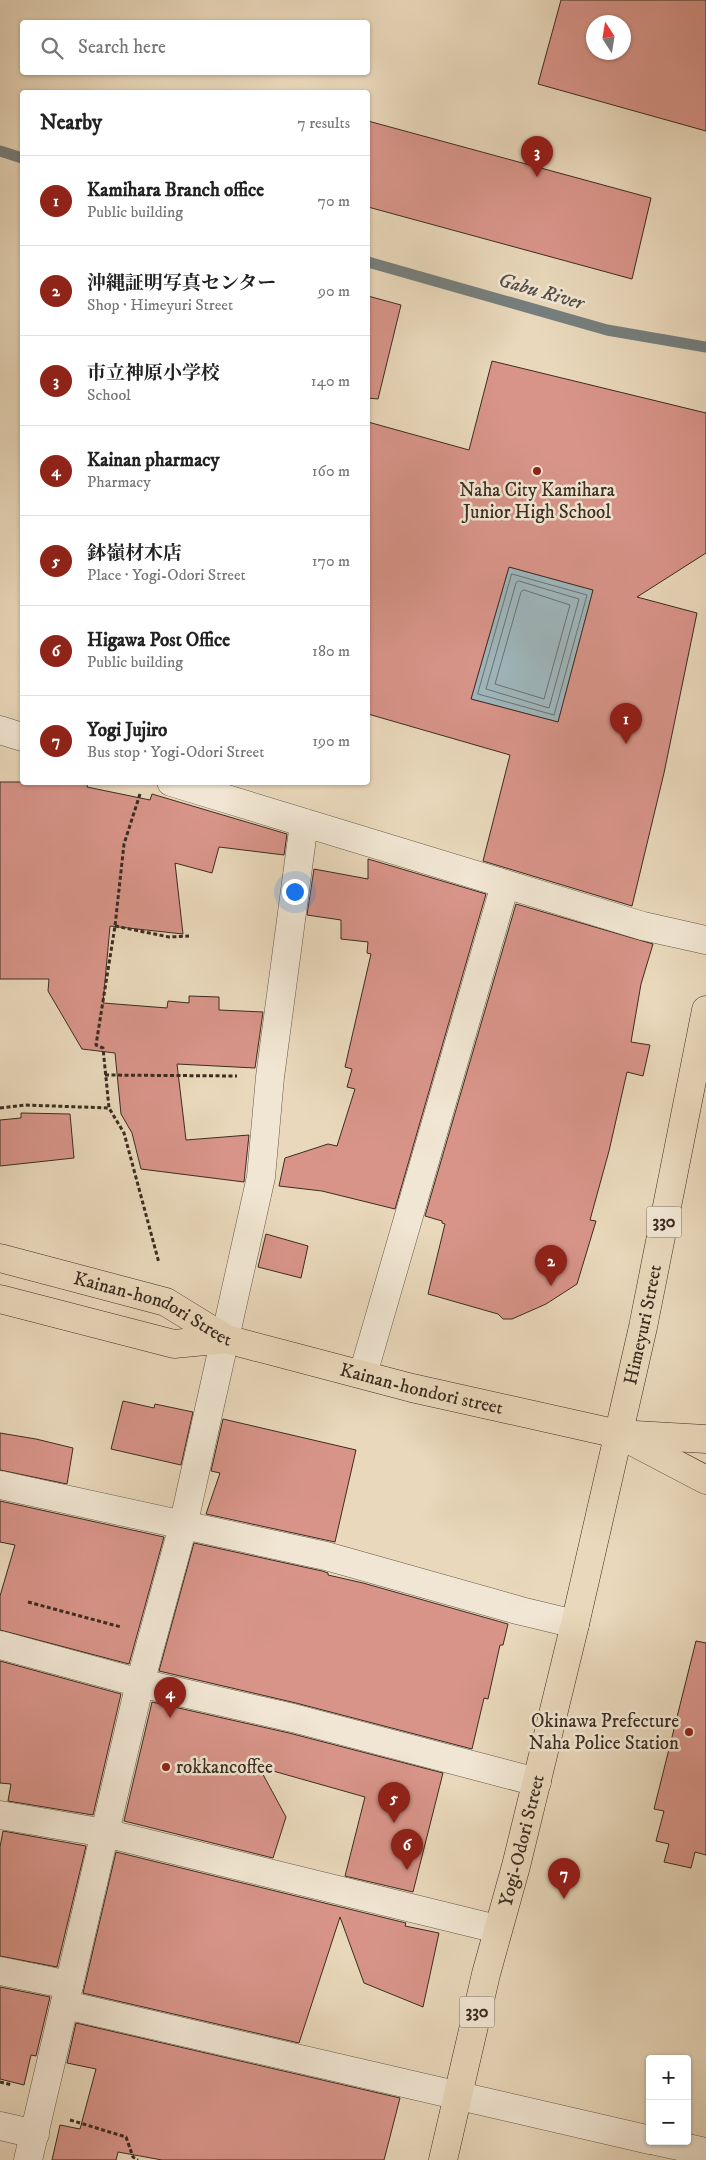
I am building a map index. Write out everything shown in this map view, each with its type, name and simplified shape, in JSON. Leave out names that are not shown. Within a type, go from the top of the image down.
[{"type":"main road","name":"Himeyuri Street","points":[[618,1434],[648,1303],[706,1010]]},
{"type":"main road","name":"Kainan-hondori Street","points":[[0,1258],[166,1302],[226,1339]]},
{"type":"main road","name":"Kainan-hondori Street","points":[[0,1299],[174,1344],[226,1339]]},
{"type":"main road","name":"Kainan-hondori street","points":[[226,1339],[441,1395],[618,1434]]},
{"type":"main road","points":[[618,1434],[706,1439]]},
{"type":"main road","points":[[618,1434],[706,1480]]},
{"type":"main road","name":"Yogi-Odori Street","points":[[443,2160],[497,1929],[516,1866],[537,1782],[618,1434]]},
{"type":"street","points":[[0,730],[20,736]]},
{"type":"street","points":[[181,785],[505,885],[666,932],[706,940]]},
{"type":"street","points":[[28,2160],[140,1683],[183,1526],[261,1177],[270,1077],[304,823]]},
{"type":"street","points":[[363,1374],[505,885]]},
{"type":"street","points":[[0,1485],[326,1556],[575,1624]]},
{"type":"street","points":[[0,1645],[140,1683],[293,1718],[537,1782]]},
{"type":"street","points":[[0,1814],[105,1833],[497,1929]]},
{"type":"street","points":[[0,1971],[68,1995],[458,2096],[646,2139]]},
{"type":"street","points":[[0,2126],[38,2122]]},
{"type":"street","points":[[674,2145],[706,2152]]},
{"type":"path","points":[[141,791],[124,844],[115,926],[96,1045],[103,1048],[108,1108],[124,1133],[159,1263]]},
{"type":"path","points":[[115,926],[169,937],[189,936]]},
{"type":"path","points":[[105,1075],[270,1077]]},
{"type":"path","points":[[0,1108],[25,1105],[108,1108]]},
{"type":"path","points":[[28,1602],[153,1636]]},
{"type":"path","points":[[38,2122],[126,2137],[133,2157],[138,2160]]},
{"type":"water","points":[[509,567],[593,590],[558,722],[471,699]]},
{"type":"building","points":[[561,0],[706,0],[706,131],[538,84]]},
{"type":"building","points":[[370,122],[651,198],[632,279],[370,208]]},
{"type":"building","points":[[370,297],[401,305],[378,399],[370,398]]},
{"type":"building","points":[[492,361],[706,413],[706,553],[637,597],[697,613],[664,773],[632,906],[483,861],[510,755],[370,715],[370,423],[469,450]],"holes":[[[509,567],[593,590],[558,722],[471,699]]]},
{"type":"building","points":[[0,782],[20,782],[20,785],[87,785],[87,787],[150,800],[152,794],[287,834],[284,855],[219,847],[212,873],[175,863],[183,934],[110,926],[103,1003],[167,1008],[168,1001],[189,1003],[189,996],[219,997],[219,1010],[263,1012],[255,1068],[177,1064],[186,1140],[249,1135],[244,1182],[141,1169],[132,1133],[121,1114],[115,1053],[82,1049],[48,991],[49,979],[0,979]]},
{"type":"building","points":[[368,859],[486,894],[395,1209],[322,1191],[279,1186],[285,1158],[328,1144],[337,1146],[355,1089],[347,1087],[352,1069],[345,1067],[371,954],[367,953],[368,942],[341,939],[341,920],[307,915],[314,869],[368,879]]},
{"type":"building","points":[[516,904],[653,944],[641,984],[631,1042],[650,1045],[643,1076],[627,1072],[609,1151],[590,1220],[596,1221],[577,1284],[546,1304],[512,1319],[503,1319],[498,1314],[428,1294],[445,1224],[442,1221],[425,1216]]},
{"type":"building","points":[[21,1113],[70,1114],[74,1158],[0,1166],[0,1120],[21,1118]]},
{"type":"building","points":[[266,1234],[308,1246],[301,1278],[258,1267]]},
{"type":"building","points":[[123,1401],[154,1408],[155,1404],[193,1412],[181,1465],[111,1449]]},
{"type":"building","points":[[223,1419],[356,1450],[335,1542],[206,1514],[220,1473],[211,1471]]},
{"type":"building","points":[[0,1433],[73,1448],[67,1484],[0,1470]]},
{"type":"building","points":[[0,1501],[164,1537],[129,1664],[0,1630],[0,1596],[15,1545],[0,1542]]},
{"type":"building","points":[[194,1543],[322,1571],[328,1573],[328,1575],[508,1624],[503,1645],[500,1645],[488,1699],[484,1698],[472,1749],[296,1703],[159,1671]]},
{"type":"building","name":"Okinawa Prefecture Naha Police Station","points":[[696,1641],[706,1643],[706,1855],[695,1852],[691,1868],[664,1862],[669,1844],[656,1841],[664,1811],[654,1809]]},
{"type":"building","points":[[0,1661],[121,1694],[93,1815],[8,1801],[11,1784],[0,1783]]},
{"type":"building","points":[[152,1702],[289,1733],[443,1773],[413,1892],[345,1876],[365,1797],[259,1767],[286,1817],[273,1858],[124,1821]]},
{"type":"building","points":[[3,1831],[86,1846],[57,1967],[0,1956],[0,1847]]},
{"type":"building","points":[[116,1852],[406,1923],[405,1926],[439,1933],[423,2007],[364,1983],[340,1917],[299,2043],[83,1993]]},
{"type":"building","points":[[0,1987],[50,1997],[36,2056],[31,2055],[24,2085],[0,2079]]},
{"type":"building","points":[[76,2023],[400,2098],[384,2160],[162,2160],[118,2152],[116,2160],[52,2160],[60,2125],[80,2129],[96,2069],[67,2063]]},
{"type":"waterway","name":"Gabu River","points":[[0,151],[20,157]]},
{"type":"waterway","name":"Gabu River","points":[[370,263],[607,330],[706,347]]},
{"type":"place","name":"市立神原小学校","points":[[537,177]]},
{"type":"place","name":"Naha City Kamihara Junior High School","points":[[537,471]]},
{"type":"place","name":"Kamihara Branch office","points":[[626,744]]},
{"type":"place","name":"沖縄証明写真センター","points":[[551,1286]]},
{"type":"place","name":"Kainan pharmacy","points":[[170,1718]]},
{"type":"place","name":"Okinawa Prefecture Naha Police Station","points":[[689,1732]]},
{"type":"place","name":"rokkancoffee","points":[[166,1767]]},
{"type":"place","name":"鉢嶺材木店","points":[[394,1823]]},
{"type":"place","name":"Higawa Post Office","points":[[407,1870]]},
{"type":"place","name":"Yogi Jujiro","points":[[564,1899]]}]
